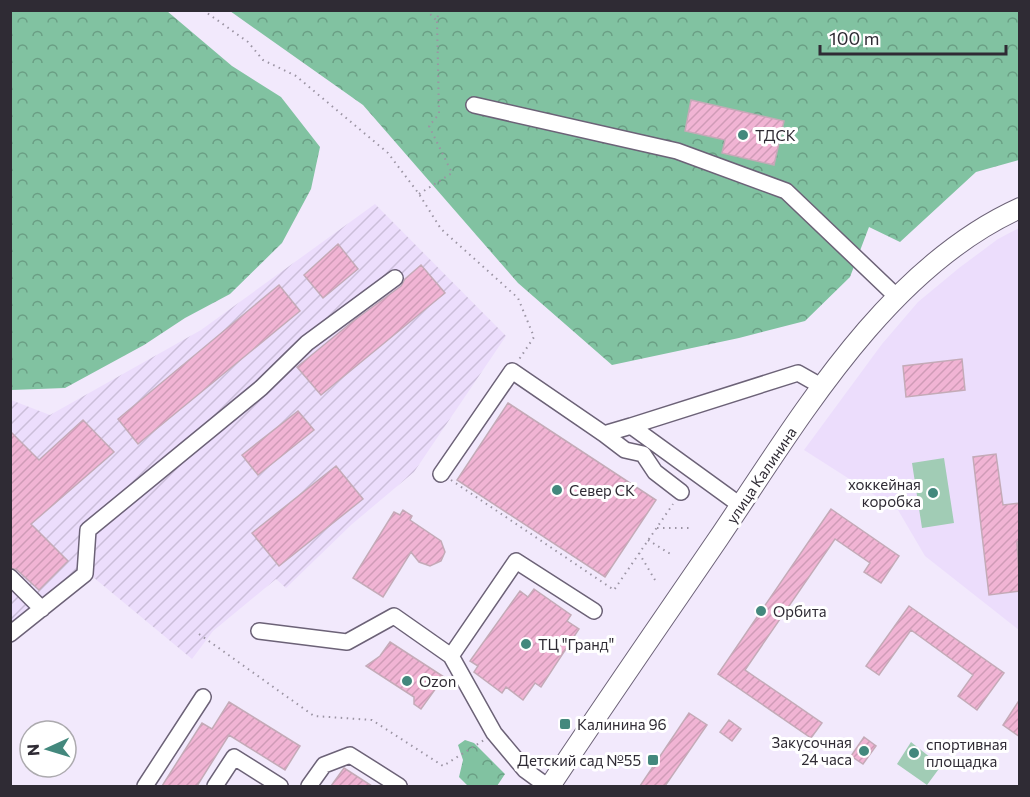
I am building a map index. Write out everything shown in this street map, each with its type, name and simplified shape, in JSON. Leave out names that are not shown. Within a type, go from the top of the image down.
[{"type":"main road","name":"улица Калинина","points":[[548,786],[820,386],[896,296],[991,221],[1020,208]]},
{"type":"street","points":[[474,105],[677,151],[786,191],[896,296]]},
{"type":"street","points":[[10,634],[85,574],[88,530],[261,388],[307,343],[395,278]]},
{"type":"street","points":[[441,474],[512,371],[625,450],[643,454],[655,472],[681,492]]},
{"type":"street","points":[[604,434],[798,373],[820,386]]},
{"type":"street","points":[[631,426],[740,506]]},
{"type":"street","points":[[451,656],[516,561],[594,611]]},
{"type":"street","points":[[10,577],[42,609]]},
{"type":"street","points":[[259,632],[348,642],[394,616],[451,656],[494,734],[525,770],[548,786]]},
{"type":"street","points":[[145,786],[203,697]]},
{"type":"street","points":[[309,786],[324,765],[350,755],[399,786]]},
{"type":"street","points":[[215,786],[234,757],[280,786]]},
{"type":"path","points":[[203,10],[248,42],[263,60],[296,76],[388,153],[419,194],[441,229],[518,298],[534,337],[512,371]]},
{"type":"path","points":[[426,10],[436,21]]},
{"type":"path","points":[[419,194],[452,172],[429,126],[438,114],[436,21],[438,10]]},
{"type":"path","points":[[441,474],[614,590],[681,492]]},
{"type":"path","points":[[657,528],[691,528]]},
{"type":"path","points":[[648,540],[672,555]]},
{"type":"path","points":[[639,554],[655,580]]},
{"type":"path","points":[[199,634],[314,716],[372,720],[443,766],[494,734]]},
{"type":"shaded area","points":[[375,204],[506,336],[414,472],[351,525],[286,588],[276,579],[213,631],[192,659],[93,577],[11,643],[11,400],[50,415],[201,330]]},
{"type":"shaded area","points":[[1019,228],[1019,630],[925,556],[898,510],[804,450],[882,344],[918,302],[998,239]]},
{"type":"green space","points":[[10,11],[167,11],[232,66],[281,97],[320,147],[311,189],[282,243],[230,294],[65,388],[11,390]]},
{"type":"green space","points":[[230,11],[1019,11],[1019,160],[976,172],[900,242],[869,227],[850,277],[805,321],[739,338],[612,365],[518,283],[363,105]]},
{"type":"green space","name":"хоккейная коробка","points":[[944,458],[954,523],[922,528],[912,463]]},
{"type":"green space","points":[[465,740],[474,743],[505,774],[497,786],[468,786],[459,777],[463,760],[458,745]]},
{"type":"green space","name":"спортивная площадка","points":[[911,742],[941,766],[927,785],[897,764]]},
{"type":"building","name":"ТДСК","points":[[691,100],[784,121],[774,165],[722,153],[725,140],[685,131]]},
{"type":"building","points":[[338,244],[358,269],[323,298],[304,275]]},
{"type":"building","points":[[421,265],[445,293],[321,395],[297,367],[401,286],[405,279]]},
{"type":"building","points":[[279,285],[300,311],[138,444],[118,419]]},
{"type":"building","points":[[962,359],[965,390],[906,397],[903,366]]},
{"type":"building","name":"Север СК","points":[[508,403],[656,500],[605,577],[457,480]]},
{"type":"building","points":[[298,411],[314,430],[258,475],[242,455]]},
{"type":"building","points":[[83,420],[114,452],[31,524],[68,561],[39,590],[17,570],[10,568],[10,431],[39,460]]},
{"type":"building","points":[[996,454],[1003,505],[1020,503],[1020,541],[1017,542],[1020,591],[989,595],[973,457]]},
{"type":"building","points":[[336,466],[363,499],[279,566],[252,533]]},
{"type":"building","points":[[831,509],[899,556],[881,583],[864,572],[870,563],[835,539],[745,670],[822,723],[811,738],[718,674]]},
{"type":"building","points":[[403,510],[412,516],[410,520],[441,541],[445,552],[441,561],[430,566],[419,562],[411,552],[383,597],[353,578],[394,512],[400,515]]},
{"type":"building","name":"ТЦ \"Гранд\"","points":[[534,589],[571,615],[567,621],[579,629],[541,687],[535,683],[523,700],[506,687],[502,693],[474,672],[478,666],[470,661],[520,591],[528,597]]},
{"type":"building","points":[[909,606],[1004,673],[977,710],[958,696],[973,675],[911,630],[879,675],[866,666]]},
{"type":"building","points":[[390,642],[444,677],[421,709],[414,704],[414,697],[366,666],[380,656]]},
{"type":"building","points":[[1020,699],[1020,737],[1003,725]]},
{"type":"building","points":[[229,702],[300,746],[285,770],[229,735],[197,786],[162,786],[202,723],[212,729]]},
{"type":"building","points":[[689,713],[707,725],[665,786],[640,786]]},
{"type":"building","points":[[729,720],[741,729],[732,741],[720,732]]},
{"type":"building","name":"Закусочная 24 часа","points":[[864,737],[876,746],[863,764],[851,756]]},
{"type":"building","points":[[344,768],[372,786],[331,786]]},
{"type":"place","name":"ТДСК","points":[[743,135]]},
{"type":"place","name":"Север СК","points":[[557,490]]},
{"type":"place","name":"хоккейная коробка","points":[[933,493]]},
{"type":"place","name":"Орбита","points":[[761,611]]},
{"type":"place","name":"ТЦ \"Гранд\"","points":[[526,644]]},
{"type":"place","name":"Ozon","points":[[407,681]]},
{"type":"place","name":"Калинина 96","points":[[565,724]]},
{"type":"place","name":"Закусочная 24 часа","points":[[864,751]]},
{"type":"place","name":"спортивная площадка","points":[[914,753]]},
{"type":"place","name":"Детский сад №55","points":[[653,760]]}]
